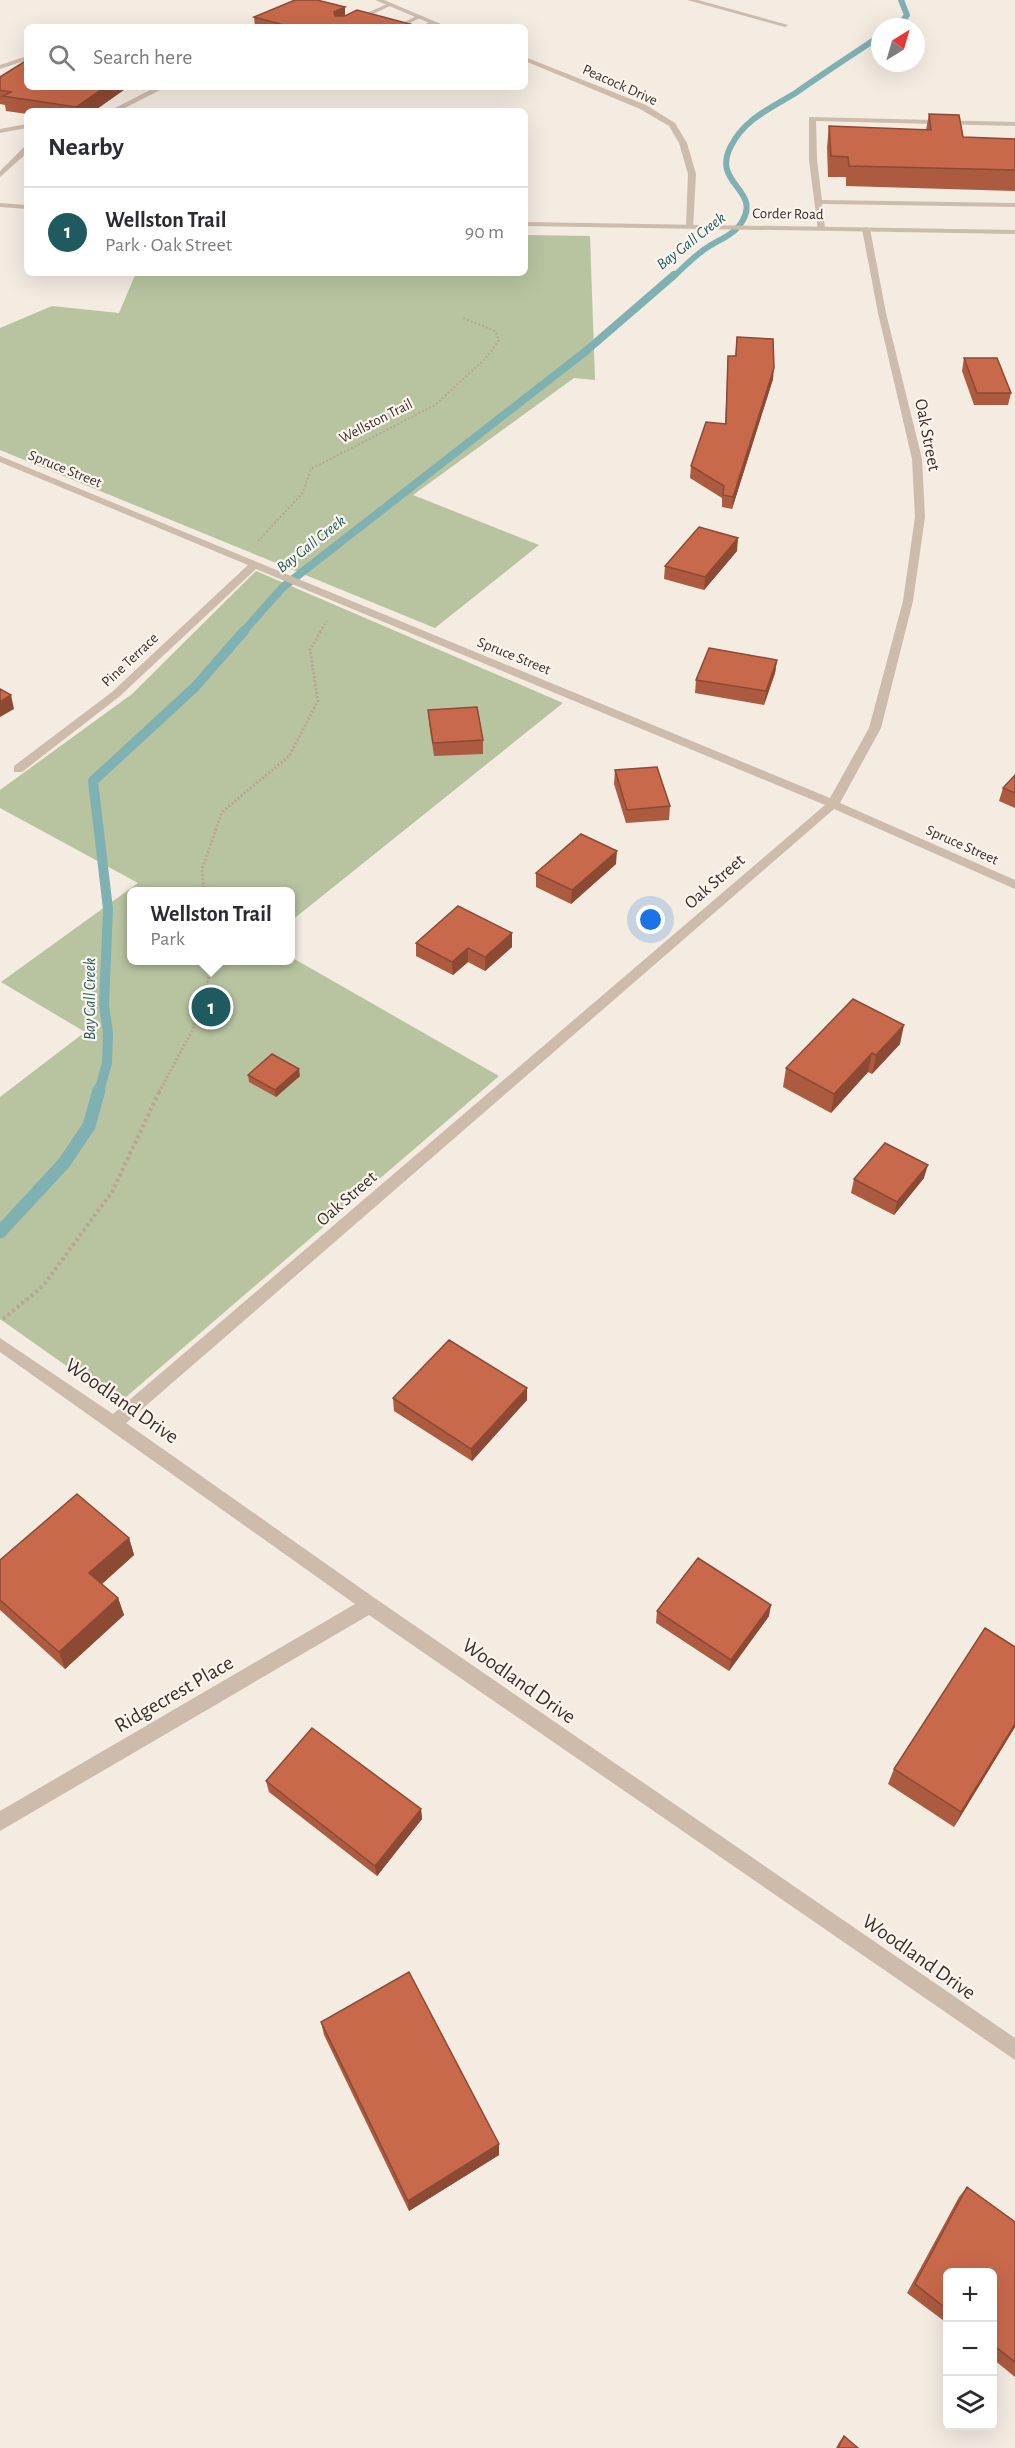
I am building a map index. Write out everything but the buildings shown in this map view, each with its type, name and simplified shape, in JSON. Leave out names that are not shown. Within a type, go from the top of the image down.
[{"type":"street","points":[[378,0],[438,24]]},
{"type":"street","points":[[690,0],[785,25]]},
{"type":"street","points":[[346,24],[389,5]]},
{"type":"street","points":[[402,24],[419,16]]},
{"type":"street","points":[[429,24],[434,22]]},
{"type":"street","points":[[0,67],[24,59]]},
{"type":"street","name":"Peacock Drive","points":[[528,60],[643,107],[672,125],[683,144],[692,174],[690,225]]},
{"type":"street","points":[[119,108],[156,90]]},
{"type":"street","points":[[18,117],[24,118]]},
{"type":"street","points":[[821,228],[812,119],[1015,124]]},
{"type":"street","points":[[875,121],[876,132]]},
{"type":"street","points":[[0,131],[24,127]]},
{"type":"street","points":[[813,142],[823,143]]},
{"type":"street","points":[[0,175],[24,152]]},
{"type":"street","points":[[818,202],[1015,205]]},
{"type":"street","points":[[0,205],[24,207]]},
{"type":"street","name":"Corder Road","points":[[528,224],[1015,232]]},
{"type":"street","name":"Oak Street","points":[[114,1423],[833,804],[875,728],[908,601],[920,517],[916,459],[882,314],[866,229]]},
{"type":"street","name":"Spruce Street","points":[[0,459],[833,804],[1015,885]]},
{"type":"street","name":"Pine Terrace","points":[[18,769],[116,694],[255,564]]},
{"type":"street","name":"Woodland Drive","points":[[0,1344],[370,1605],[1015,2050]]},
{"type":"street","name":"Ridgecrest Place","points":[[0,1822],[370,1605]]},
{"type":"path","name":"Wellston Trail","points":[[240,558],[276,524],[302,494],[311,469],[435,405],[486,358],[499,340],[495,331],[463,318]]},
{"type":"path","points":[[204,887],[202,869],[222,812],[289,756],[318,700],[310,650],[339,600]]},
{"type":"path","points":[[0,1322],[43,1286],[112,1192],[155,1100],[193,1029],[211,970],[210,965]]},
{"type":"green space","points":[[528,235],[590,236],[595,380],[574,378],[413,495],[539,545],[435,628],[0,450],[0,328],[52,306],[119,313],[135,276],[528,276]]},
{"type":"green space","points":[[256,571],[563,703],[295,918],[295,887],[132,887],[138,883],[0,808],[0,790],[132,694]]},
{"type":"green space","points":[[127,891],[127,965],[295,965],[295,959],[499,1076],[119,1403],[0,1319],[0,1097],[85,1032],[1,982]]},
{"type":"waterway","name":"Bay Gall Creek","points":[[901,0],[907,15],[905,18]]},
{"type":"waterway","name":"Bay Gall Creek","points":[[673,277],[703,250],[732,233],[743,220],[747,209],[745,201],[730,178],[726,159],[737,136],[760,114],[871,42]]},
{"type":"waterway","name":"Bay Gall Creek","points":[[243,632],[283,587],[586,351],[674,275]]},
{"type":"waterway","name":"Bay Gall Creek","points":[[99,1092],[107,1063],[108,1033],[104,1005],[108,909],[93,781],[195,687],[244,631]]},
{"type":"waterway","name":"Bay Gall Creek","points":[[0,1232],[64,1163],[89,1126],[99,1090]]},
{"type":"place","name":"Wellston Trail","points":[[211,1007]]}]
